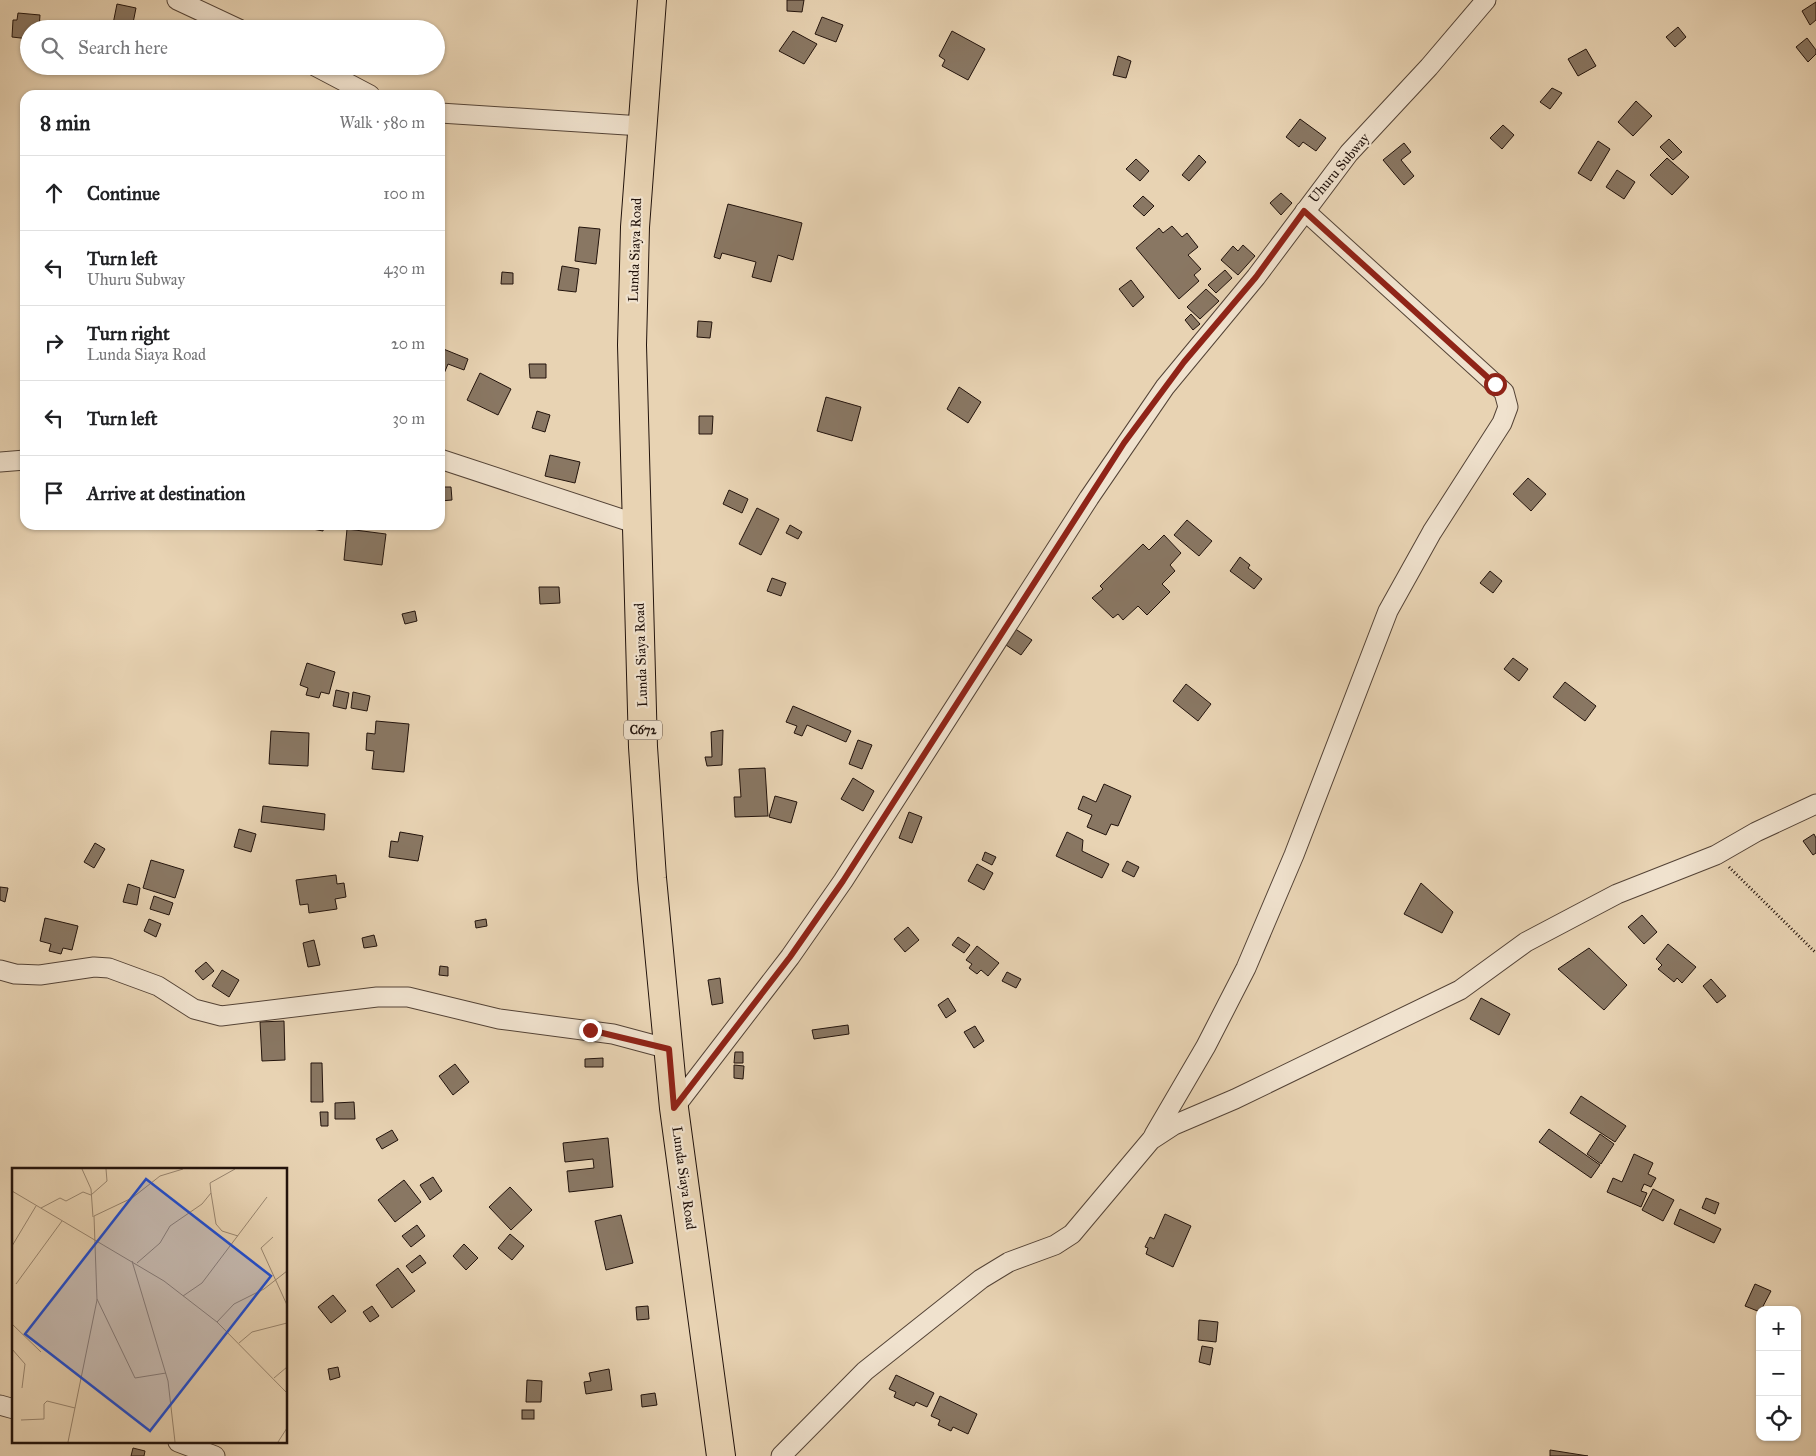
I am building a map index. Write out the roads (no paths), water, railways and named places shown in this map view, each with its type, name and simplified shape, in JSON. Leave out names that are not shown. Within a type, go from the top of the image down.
[{"type":"main road","name":"Lunda Siaya Road","points":[[652,0],[635,227],[632,345],[643,747],[654,908],[674,1108],[721,1456]]},
{"type":"street","points":[[177,0],[220,20]]},
{"type":"street","name":"Uhuru Subway","points":[[674,1108],[768,987],[843,881],[1124,443],[1184,362],[1256,277],[1348,154],[1429,67],[1486,0]]},
{"type":"street","points":[[332,75],[361,90]]},
{"type":"street","points":[[445,113],[642,126]]},
{"type":"street","points":[[781,1456],[865,1371],[981,1279],[1008,1262],[1055,1245],[1072,1234],[1151,1140],[1206,1046],[1246,968],[1297,846],[1388,611],[1432,532],[1502,423],[1508,407],[1504,392],[1304,211]]},
{"type":"street","points":[[0,462],[20,460]]},
{"type":"street","points":[[445,462],[637,524]]},
{"type":"street","points":[[1151,1140],[1174,1124],[1235,1099],[1460,990],[1526,942],[1616,894],[1716,855],[1756,832],[1816,804]]},
{"type":"street","points":[[0,970],[15,974],[40,975],[94,967],[109,968],[158,986],[194,1009],[207,1014],[221,1016],[377,997],[408,997],[471,1013],[613,1034],[669,1049]]},
{"type":"street","points":[[183,1444],[215,1456]]}]
